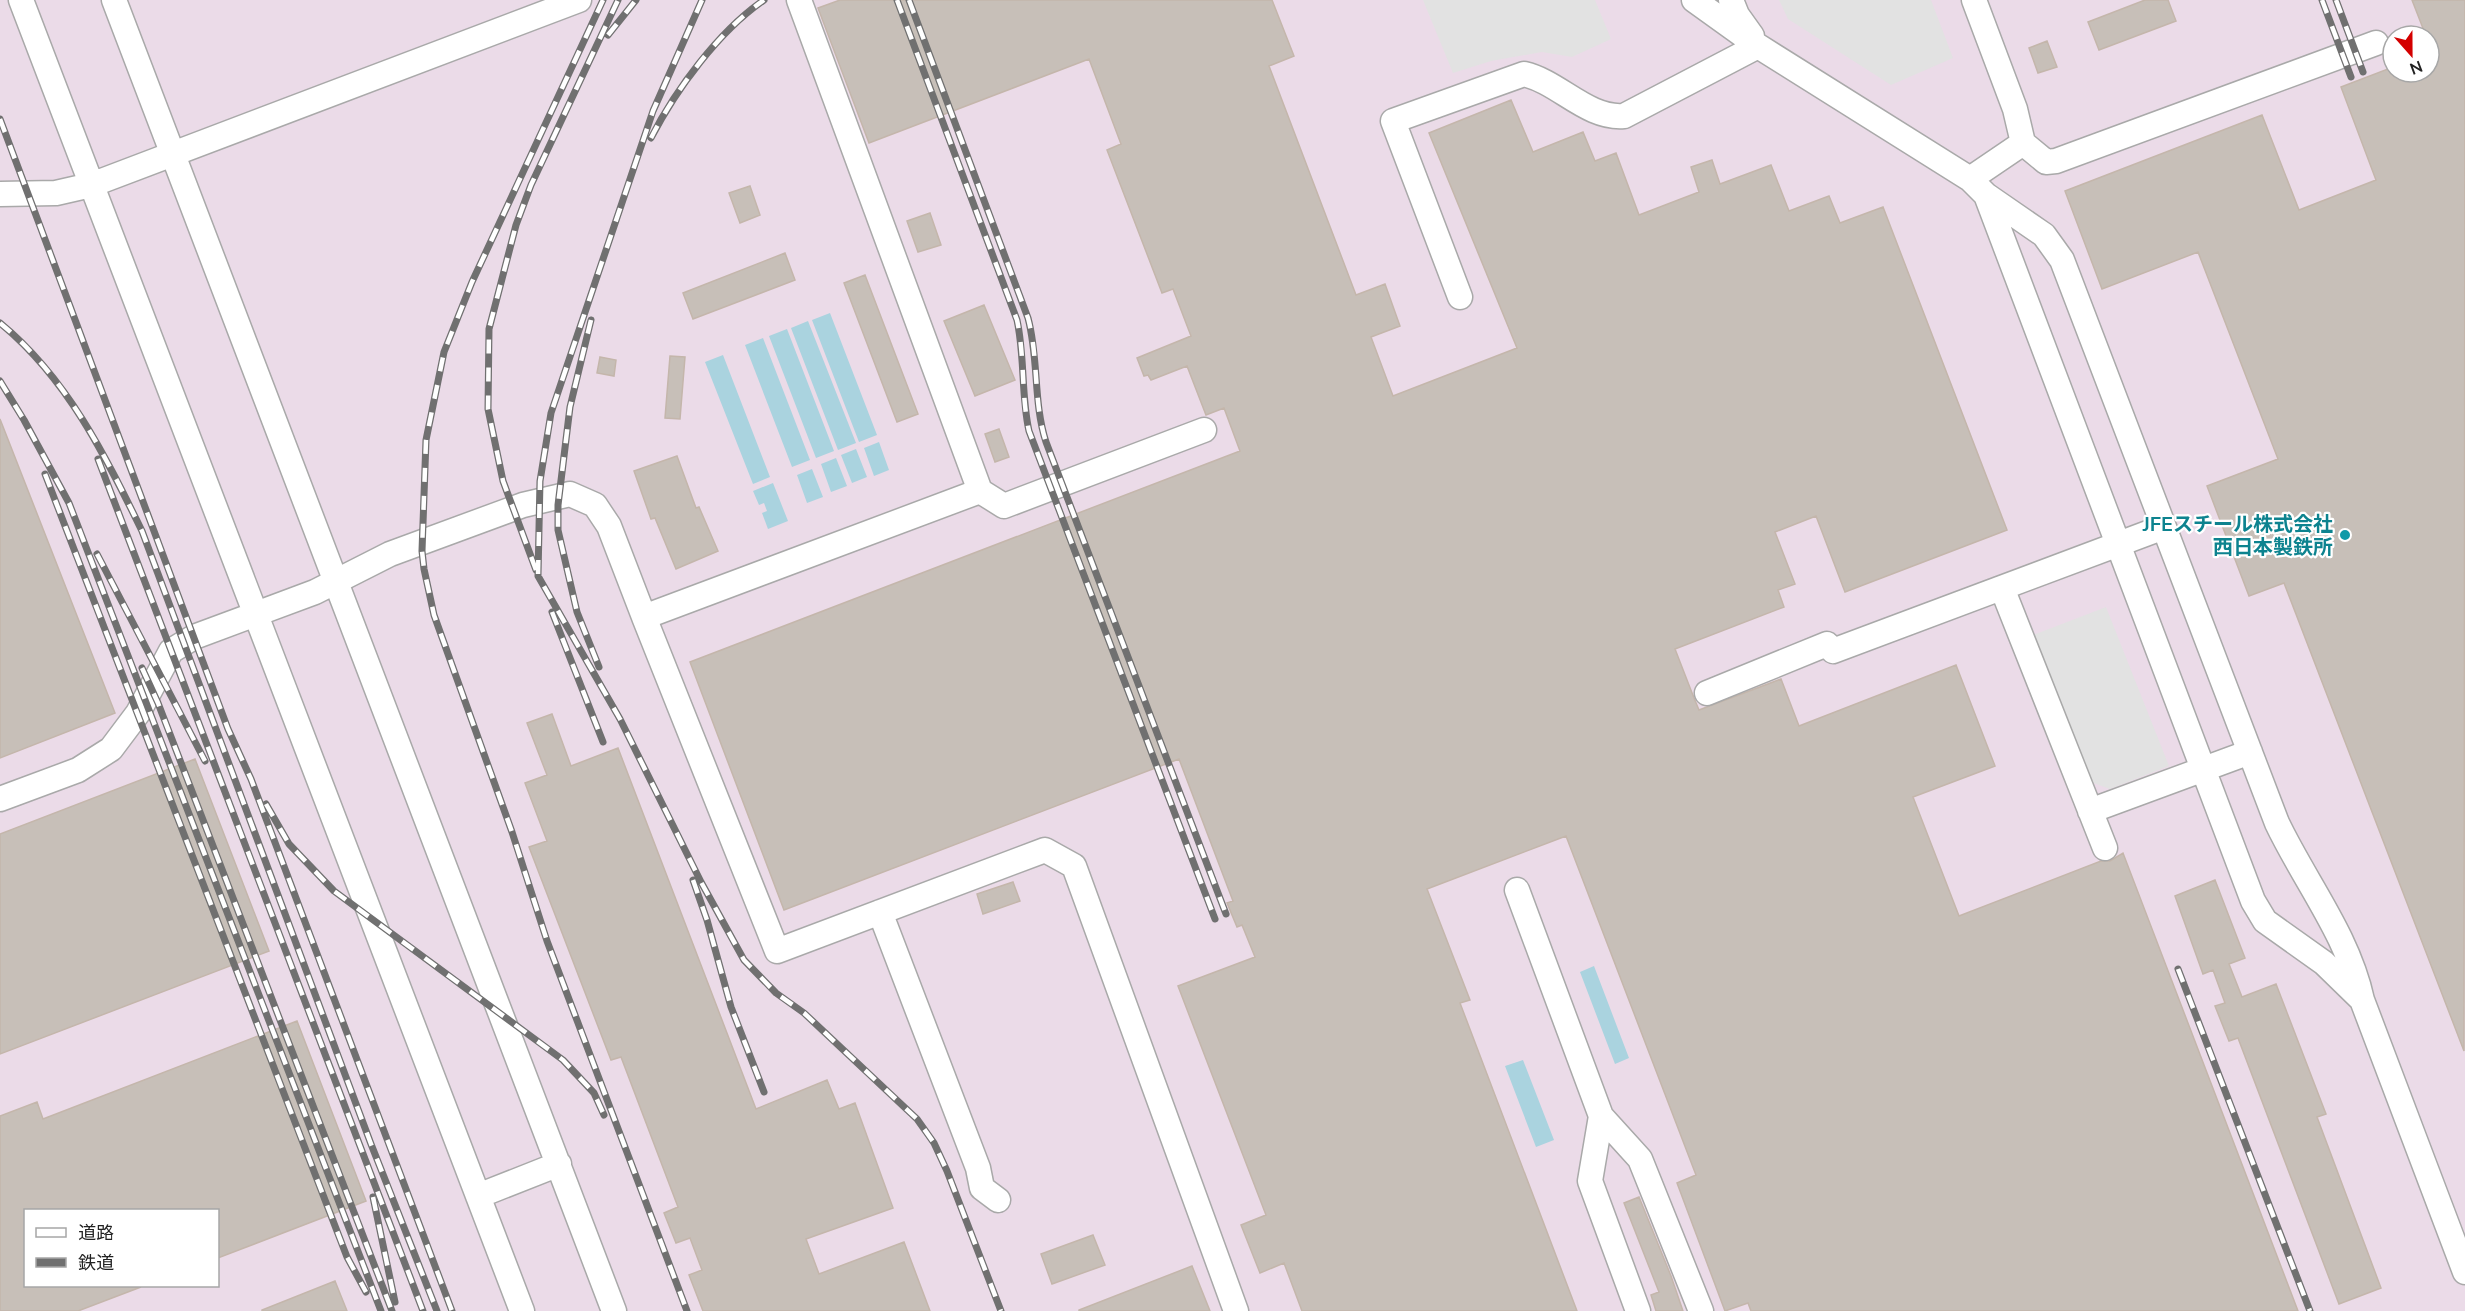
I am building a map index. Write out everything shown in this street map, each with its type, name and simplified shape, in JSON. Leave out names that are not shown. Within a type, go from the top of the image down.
[{"type":"lane","points":[[21,0],[522,1311]]},
{"type":"lane","points":[[114,0],[337,579],[614,1311]]},
{"type":"lane","points":[[0,194],[56,193],[91,185],[579,0]]},
{"type":"lane","points":[[799,0],[980,491],[1004,506],[1204,430]]},
{"type":"lane","points":[[1694,0],[1758,46],[1978,187],[2044,235],[2062,260],[2250,752],[2293,857],[2348,951],[2362,1000],[2465,1272]]},
{"type":"lane","points":[[1731,0],[1737,15],[1758,46]]},
{"type":"lane","points":[[1974,0],[2015,109],[2023,143],[2046,162],[2056,161],[2376,43]]},
{"type":"lane","points":[[1460,297],[1393,121],[1524,74],[1538,78],[1597,112],[1610,117],[1624,116],[1758,46]]},
{"type":"lane","points":[[1978,187],[2023,143]]},
{"type":"lane","points":[[1978,187],[2119,543],[2253,901],[2265,921],[2324,963],[2362,1000]]},
{"type":"lane","points":[[644,617],[980,491]]},
{"type":"lane","points":[[0,799],[78,770],[111,749],[138,713],[171,651],[194,637],[315,592],[390,554],[455,529],[523,505],[570,494],[595,505],[609,526],[777,951],[1045,850],[1074,866],[1236,1311]]},
{"type":"lane","points":[[1707,693],[1827,644],[1833,651],[2164,527]]},
{"type":"lane","points":[[2002,588],[2105,848]]},
{"type":"lane","points":[[2090,811],[2250,752]]},
{"type":"lane","points":[[1517,890],[1601,1116],[1640,1159],[1701,1311]]},
{"type":"lane","points":[[880,912],[978,1168],[982,1188],[998,1200]]},
{"type":"lane","points":[[1601,1116],[1590,1181],[1638,1311]]},
{"type":"lane","points":[[478,1196],[559,1164]]},
{"type":"shaded area","points":[[0,0],[2465,0],[2465,1311],[0,1311]]},
{"type":"shaded area","points":[[1423,0],[1595,0],[1611,39],[1572,57],[1542,52],[1491,61],[1453,73]]},
{"type":"shaded area","points":[[1779,0],[1931,0],[1953,58],[1891,85],[1788,19]]},
{"type":"shaded area","points":[[2106,607],[2169,766],[2110,789],[2088,781],[2031,636]]},
{"type":"water","points":[[830,313],[877,435],[859,442],[812,320]]},
{"type":"water","points":[[808,321],[856,443],[838,450],[791,328]]},
{"type":"water","points":[[787,329],[834,451],[816,458],[769,336]]},
{"type":"water","points":[[763,338],[810,460],[792,467],[745,345]]},
{"type":"water","points":[[723,355],[770,477],[753,484],[705,362]]},
{"type":"water","points":[[879,442],[889,470],[874,476],[864,448]]},
{"type":"water","points":[[856,449],[867,477],[852,483],[841,455]]},
{"type":"water","points":[[836,458],[847,486],[831,492],[821,464]]},
{"type":"water","points":[[812,469],[823,497],[807,503],[797,475]]},
{"type":"water","points":[[773,483],[788,521],[768,529],[762,513],[767,511],[764,503],[759,505],[753,491]]},
{"type":"water","points":[[1594,966],[1629,1058],[1615,1064],[1580,972]]},
{"type":"water","points":[[1523,1060],[1554,1140],[1536,1147],[1505,1066]]},
{"type":"building","points":[[840,0],[1272,0],[1294,56],[1269,66],[1356,295],[1385,284],[1400,326],[1371,337],[1393,396],[1517,348],[1429,133],[1511,100],[1533,152],[1583,132],[1595,161],[1616,153],[1639,215],[1699,192],[1691,167],[1712,160],[1720,184],[1771,165],[1789,211],[1829,196],[1840,223],[1883,207],[2007,530],[1845,592],[1816,516],[1775,532],[1795,584],[1778,590],[1784,607],[1675,649],[1699,710],[1781,679],[1799,726],[1956,665],[1995,766],[1913,797],[1959,916],[2101,861],[2110,861],[2123,853],[2298,1311],[1751,1311],[1748,1303],[1725,1311],[1677,1183],[1696,1175],[1566,836],[1427,889],[1470,1000],[1460,1003],[1577,1311],[1302,1311],[1284,1263],[1260,1273],[1241,1225],[1266,1215],[1178,986],[1255,957],[1242,925],[1237,927],[1227,903],[1233,901],[1179,759],[784,910],[690,662],[1240,451],[1224,408],[1206,415],[1187,366],[1151,380],[1148,375],[1144,376],[1137,358],[1191,336],[1173,289],[1162,293],[1107,150],[1121,144],[1089,59],[869,143],[818,8]]},
{"type":"building","points":[[2145,0],[2168,0],[2176,21],[2099,50],[2088,22]]},
{"type":"building","name":"JFEスチール株式会社 西日本製鉄所","points":[[2412,0],[2465,0],[2464,1051],[2284,583],[2249,596],[2207,486],[2278,459],[2198,252],[2102,289],[2065,191],[2262,115],[2299,210],[2376,180],[2341,87],[2381,72],[2381,84],[2441,84],[2441,24],[2421,24]]},
{"type":"building","points":[[2047,41],[2057,67],[2038,73],[2029,48]]},
{"type":"building","points":[[750,186],[760,215],[740,223],[729,193]]},
{"type":"building","points":[[930,213],[941,245],[918,252],[907,221]]},
{"type":"building","points":[[785,253],[795,280],[693,319],[683,293]]},
{"type":"building","points":[[865,275],[918,414],[897,422],[844,283]]},
{"type":"building","points":[[984,305],[1015,380],[975,396],[944,321]]},
{"type":"building","points":[[670,356],[685,357],[680,419],[665,418]]},
{"type":"building","points":[[600,357],[616,360],[614,376],[597,373]]},
{"type":"building","points":[[0,419],[115,713],[0,758]]},
{"type":"building","points":[[999,429],[1009,457],[995,462],[985,434]]},
{"type":"building","points":[[677,456],[696,508],[699,507],[718,551],[676,569],[655,518],[651,519],[634,471]]},
{"type":"building","points":[[552,714],[571,766],[618,748],[756,1109],[827,1080],[839,1109],[855,1103],[893,1208],[806,1239],[819,1274],[904,1242],[930,1311],[703,1311],[689,1275],[702,1270],[690,1238],[676,1243],[664,1213],[678,1207],[621,1057],[611,1060],[529,847],[547,841],[525,783],[547,775],[527,723]]},
{"type":"building","points":[[195,759],[269,951],[0,1054],[0,834]]},
{"type":"building","points":[[2215,880],[2245,958],[2229,964],[2242,997],[2276,984],[2326,1114],[2317,1117],[2381,1288],[2339,1304],[2238,1038],[2229,1041],[2215,1006],[2225,1003],[2213,970],[2203,974],[2175,896]]},
{"type":"building","points":[[1013,882],[1020,901],[983,914],[977,894]]},
{"type":"building","points":[[297,1021],[366,1201],[219,1258],[219,1209],[24,1209],[24,1287],[141,1287],[78,1311],[0,1311],[0,1116],[37,1102],[43,1119]]},
{"type":"building","points":[[1639,1197],[1683,1311],[1656,1311],[1651,1295],[1659,1292],[1624,1203]]},
{"type":"building","points":[[1093,1235],[1105,1265],[1052,1284],[1041,1254]]},
{"type":"building","points":[[1192,1266],[1210,1311],[1079,1311],[1079,1310]]},
{"type":"building","points":[[335,1281],[347,1311],[262,1311],[262,1310]]},
{"type":"railway","points":[[603,0],[472,282],[444,352],[426,440],[422,551],[434,615],[512,832],[547,941],[687,1311]]},
{"type":"railway","points":[[536,570],[503,481],[488,409],[489,329],[516,225],[531,185],[618,0]]},
{"type":"railway","points":[[608,35],[636,0]]},
{"type":"railway","points":[[702,0],[653,111],[551,413],[540,481],[538,576],[620,719],[701,882],[744,960],[776,993],[804,1013],[917,1119],[934,1143],[1001,1311]]},
{"type":"railway","points":[[651,138],[673,100],[700,62],[731,28],[764,0]]},
{"type":"railway","points":[[897,0],[1017,320],[1029,431],[1215,919]]},
{"type":"railway","points":[[909,0],[1028,318],[1034,349],[1039,412],[1046,442],[1226,914]]},
{"type":"railway","points":[[2322,0],[2351,77]]},
{"type":"railway","points":[[2336,0],[2363,72]]},
{"type":"railway","points":[[0,119],[228,729],[251,779],[452,1311]]},
{"type":"railway","points":[[591,320],[570,407],[558,505],[558,530],[577,612],[599,667]]},
{"type":"railway","points":[[0,323],[24,345],[65,393],[114,474],[142,531],[371,1144],[437,1311]]},
{"type":"railway","points":[[0,381],[69,503],[381,1311]]},
{"type":"railway","points":[[98,459],[423,1311]]},
{"type":"railway","points":[[45,474],[347,1257],[366,1292]]},
{"type":"railway","points":[[97,554],[205,761]]},
{"type":"railway","points":[[552,612],[603,742]]},
{"type":"railway","points":[[142,668],[158,703],[392,1311]]},
{"type":"railway","points":[[266,804],[289,844],[334,891],[563,1060],[594,1093],[604,1115]]},
{"type":"railway","points":[[693,880],[707,920],[731,1007],[764,1092]]},
{"type":"railway","points":[[2178,969],[2310,1311]]},
{"type":"railway","points":[[373,1197],[395,1302]]},
{"type":"place","name":"JFEスチール株式会社 西日本製鉄所","points":[[2345,535]]}]
